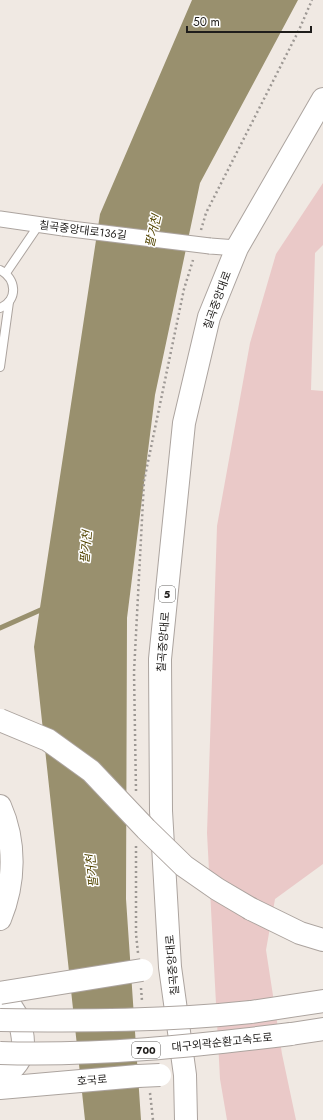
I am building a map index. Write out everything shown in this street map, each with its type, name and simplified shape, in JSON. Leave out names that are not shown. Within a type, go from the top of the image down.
[{"type":"main road","name":"칠곡중앙대로","points":[[186,1120],[184,1075],[170,967],[161,811],[160,659],[184,423],[209,317],[237,248],[323,99]]},
{"type":"main road","points":[[0,720],[48,740],[92,771],[146,829],[184,866],[217,889],[251,909],[300,933],[323,940]]},
{"type":"main road","points":[[0,806],[6,822],[12,861],[10,884],[0,919]]},
{"type":"main road","points":[[0,993],[142,970],[170,967]]},
{"type":"main road","points":[[0,999],[12,1007],[20,1020],[22,1040],[21,1056],[12,1068],[0,1079]]},
{"type":"main road","points":[[0,1020],[103,1021],[191,1018],[251,1012],[323,1000]]},
{"type":"main road","name":"대구외곽순환고속도로","points":[[0,1053],[106,1052],[180,1047],[291,1034],[323,1028]]},
{"type":"main road","points":[[0,1068],[66,1064],[106,1052]]},
{"type":"main road","name":"호국로","points":[[0,1088],[138,1076],[184,1075]]},
{"type":"street","name":"칠곡중앙대로136길","points":[[0,219],[38,226],[237,248]]},
{"type":"lane","points":[[0,367],[13,284],[3,271],[38,226]]},
{"type":"lane","points":[[0,308],[9,302]]},
{"type":"shaded area","points":[[323,183],[323,245],[315,253],[311,390],[323,391],[323,864],[275,899],[266,950],[282,1054],[296,1120],[227,1120],[220,1079],[207,833],[217,526],[250,343],[276,254]]},
{"type":"water","name":"팔거천","points":[[192,0],[298,0],[200,183],[155,395],[127,618],[126,899],[141,1120],[85,1120],[34,647],[100,214]]},
{"type":"waterway","points":[[0,628],[45,608]]}]
